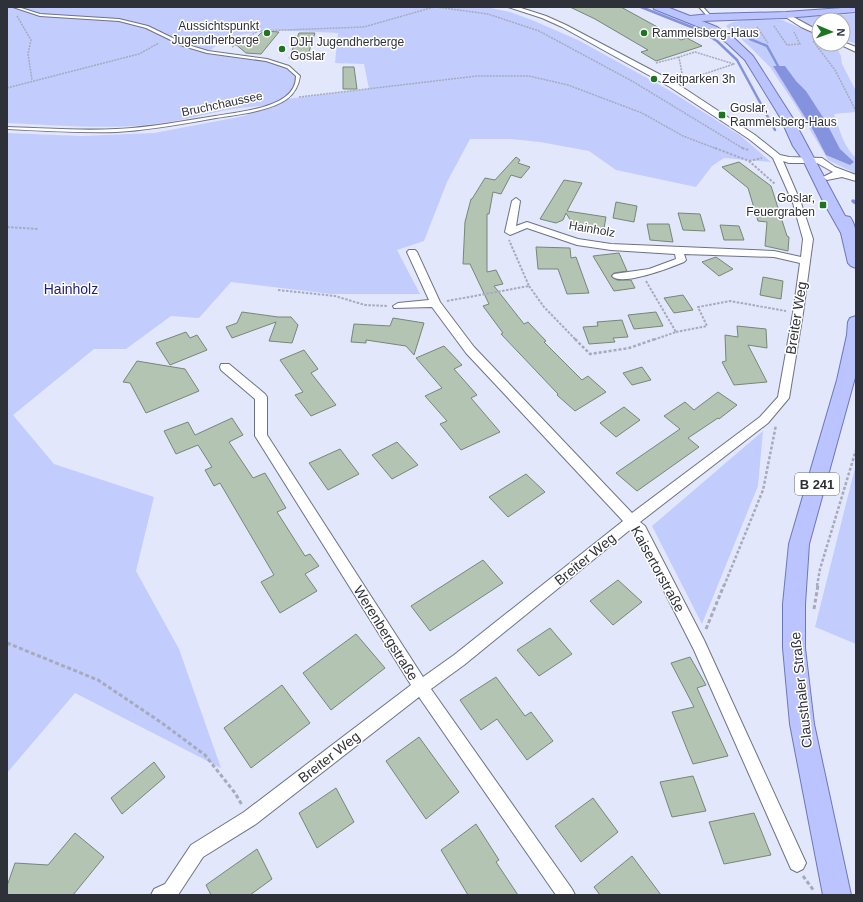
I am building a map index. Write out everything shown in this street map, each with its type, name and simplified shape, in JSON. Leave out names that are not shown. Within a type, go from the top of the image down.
[{"type":"main road","points":[[658,7],[694,21],[723,35],[738,46],[749,58],[786,117],[800,146],[812,157],[827,177],[841,204],[856,263]]},
{"type":"main road","points":[[694,21],[710,17],[786,15],[856,9]]},
{"type":"main road","points":[[694,21],[721,20],[731,17]]},
{"type":"main road","points":[[721,20],[718,27],[723,35]]},
{"type":"main road","points":[[812,157],[827,197],[847,231]]},
{"type":"main road","name":"Clausthaler Straße","points":[[837,895],[802,724],[794,648],[794,604],[799,544],[846,380],[856,335],[856,322]]},
{"type":"street","points":[[511,7],[544,17],[564,26],[673,85],[752,137],[776,156],[789,160],[812,157],[844,174],[856,178]]},
{"type":"street","points":[[786,15],[809,29]]},
{"type":"street","name":"Breiter Weg","points":[[168,893],[197,850],[250,818],[420,687],[459,660],[632,521],[764,420],[780,403],[783,398],[798,313],[808,239],[797,203],[776,156]]},
{"type":"street","points":[[827,177],[833,174],[844,174]]},
{"type":"street","name":"Hainholz","points":[[516,201],[510,232],[527,225],[577,242],[611,247],[774,254],[805,261]]},
{"type":"street","points":[[617,276],[641,275],[668,266],[681,260],[679,251]]},
{"type":"street","name":"Kaisertorstraße","points":[[412,252],[435,303],[470,350],[640,530],[699,645],[797,863]]},
{"type":"street","points":[[398,306],[435,303]]},
{"type":"street","name":"Werenbergstraße","points":[[226,368],[261,397],[261,436],[420,687],[566,895]]},
{"type":"lane","points":[[14,7],[40,15],[119,20],[147,27],[184,45],[208,52],[266,60],[288,67],[298,76],[298,83],[295,89],[285,99]]},
{"type":"lane","points":[[701,7],[710,17]]},
{"type":"lane","name":"Bruchchaussee","points":[[7,128],[101,132],[150,129],[247,111],[285,99]]},
{"type":"path","points":[[224,54],[234,45],[258,31],[364,27],[435,7],[488,14],[539,31],[632,81],[744,148],[776,156]]},
{"type":"path","points":[[20,9],[16,14],[31,40],[28,54],[32,80]]},
{"type":"path","points":[[750,16],[768,43]]},
{"type":"path","points":[[763,16],[776,27],[787,45],[800,44],[794,30]]},
{"type":"path","points":[[776,27],[781,27]]},
{"type":"path","points":[[809,29],[807,33],[836,70],[856,111]]},
{"type":"path","points":[[7,88],[32,80],[139,54],[169,37]]},
{"type":"path","points":[[636,65],[657,63],[694,52],[734,64],[684,81],[679,57]]},
{"type":"path","points":[[285,99],[477,76],[529,76],[568,85],[642,112],[683,136],[749,161],[797,203]]},
{"type":"path","points":[[7,227],[39,229]]},
{"type":"path","points":[[509,241],[529,286],[544,307],[590,354],[629,348],[676,332],[707,326],[698,307],[730,301],[798,313]]},
{"type":"path","points":[[646,280],[676,332]]},
{"type":"path","points":[[435,303],[529,286]]},
{"type":"path","points":[[278,290],[335,296],[365,306],[398,306]]},
{"type":"path","points":[[699,645],[703,639],[763,490],[780,403]]},
{"type":"path","points":[[814,611],[820,569],[856,450]]},
{"type":"path","points":[[7,643],[98,680],[162,723],[205,755],[235,794],[250,818]]},
{"type":"green space","points":[[486,7],[510,12],[578,40],[667,89],[741,136],[771,162],[724,158],[712,166],[696,187],[616,170],[589,151],[540,142],[511,139],[470,139],[447,182],[424,241],[397,250],[420,294],[331,294],[231,282],[199,318],[171,316],[126,349],[94,349],[13,415],[54,464],[154,497],[136,571],[179,649],[221,768],[75,693],[7,773],[7,133],[82,136],[154,133],[244,116],[268,106],[254,106],[226,110],[170,122],[138,126],[119,127],[7,123],[7,8]],"holes":[[[272,30],[338,33],[335,63],[364,64],[369,89],[286,99],[298,83],[298,76],[288,67],[266,60],[208,52],[227,37]]]},
{"type":"green space","points":[[851,14],[856,14],[856,44],[851,42]]},
{"type":"green space","points":[[811,17],[811,26],[799,19]]},
{"type":"green space","points":[[761,20],[782,20],[811,33],[811,52],[839,52],[842,64],[856,91],[856,112],[834,114],[845,143],[856,158],[856,174],[828,160],[796,106],[770,67],[726,26],[730,23]]},
{"type":"green space","points":[[763,431],[758,486],[702,624],[652,526]]},
{"type":"green space","points":[[856,464],[856,644],[815,627]]},
{"type":"shaded area","points":[[773,66],[785,66],[796,81],[806,91],[826,122],[840,149],[854,162],[850,165],[826,155],[813,130]]},
{"type":"building","points":[[570,7],[621,7],[681,40],[687,38],[702,46],[656,61],[641,52],[648,50],[595,19]]},
{"type":"building","points":[[266,31],[279,32],[261,54],[246,53],[234,43],[254,40],[261,33]]},
{"type":"building","points":[[299,33],[315,33],[307,58],[289,58]]},
{"type":"building","points":[[343,67],[354,67],[357,89],[343,89]]},
{"type":"building","points":[[516,157],[520,160],[518,163],[530,167],[521,178],[511,175],[501,194],[493,192],[489,214],[487,214],[487,272],[496,270],[503,284],[494,286],[524,324],[528,322],[546,341],[544,342],[582,380],[588,376],[606,392],[575,411],[557,395],[558,394],[501,334],[503,333],[483,306],[489,304],[470,264],[463,264],[465,222],[471,199],[485,178],[495,180]]},
{"type":"building","points":[[739,162],[771,186],[787,236],[789,237],[788,251],[765,246],[767,222],[758,221],[748,188],[722,167]]},
{"type":"building","points":[[564,180],[582,183],[567,211],[606,217],[603,234],[576,229],[566,213],[563,220],[556,223],[540,219]]},
{"type":"building","points":[[616,202],[637,206],[634,222],[613,218]]},
{"type":"building","points":[[678,213],[700,214],[705,231],[683,230]]},
{"type":"building","points":[[647,224],[669,224],[673,242],[650,240]]},
{"type":"building","points":[[720,225],[739,226],[744,240],[724,240]]},
{"type":"building","points":[[536,247],[570,248],[571,258],[576,257],[589,293],[567,294],[558,269],[538,269]]},
{"type":"building","points":[[619,253],[627,271],[614,273],[611,276],[617,280],[631,280],[635,288],[614,291],[593,256]]},
{"type":"building","points":[[716,257],[733,269],[719,276],[702,262]]},
{"type":"building","points":[[763,277],[783,281],[781,299],[760,295]]},
{"type":"building","points":[[683,295],[693,310],[674,313],[664,298]]},
{"type":"building","points":[[242,312],[278,317],[291,317],[298,325],[292,343],[269,341],[276,322],[232,338],[226,327],[237,323]]},
{"type":"building","points":[[656,312],[663,326],[634,329],[628,315]]},
{"type":"building","points":[[393,318],[424,323],[414,355],[406,346],[366,340],[366,343],[351,342],[354,324],[390,326]]},
{"type":"building","points":[[622,320],[628,337],[613,338],[615,342],[589,344],[583,327],[598,326],[597,322]]},
{"type":"building","points":[[737,326],[766,329],[767,348],[748,345],[767,382],[734,385],[722,362],[726,361],[725,335],[738,337]]},
{"type":"building","points":[[186,332],[190,338],[197,335],[207,350],[170,365],[156,343]]},
{"type":"building","points":[[444,346],[462,365],[454,369],[477,395],[471,398],[500,432],[461,450],[440,424],[447,421],[425,396],[442,388],[416,358]]},
{"type":"building","points":[[304,350],[318,369],[311,373],[336,405],[311,416],[295,395],[303,392],[280,360]]},
{"type":"building","points":[[137,361],[185,369],[199,391],[146,413],[130,383],[123,382]]},
{"type":"building","points":[[642,367],[651,380],[632,385],[623,373]]},
{"type":"building","points":[[718,392],[737,405],[719,419],[718,418],[688,438],[699,447],[637,491],[616,473],[680,429],[664,416],[685,402],[694,410]]},
{"type":"building","points":[[624,407],[640,420],[616,437],[600,423]]},
{"type":"building","points":[[232,418],[243,435],[229,442],[253,478],[265,473],[286,508],[277,512],[305,556],[310,554],[319,566],[305,574],[317,591],[280,613],[261,582],[274,575],[220,483],[214,486],[205,470],[212,467],[198,445],[176,454],[164,431],[188,422],[195,435]]},
{"type":"building","points":[[397,442],[418,465],[392,479],[372,455]]},
{"type":"building","points":[[340,449],[359,474],[328,490],[309,463]]},
{"type":"building","points":[[526,474],[545,492],[508,517],[489,497]]},
{"type":"building","points":[[483,560],[503,583],[430,631],[411,606]]},
{"type":"building","points":[[618,580],[642,602],[613,625],[590,601]]},
{"type":"building","points":[[550,628],[572,654],[539,676],[517,650]]},
{"type":"building","points":[[356,634],[385,668],[331,710],[303,673]]},
{"type":"building","points":[[690,657],[706,685],[697,688],[728,756],[693,764],[672,712],[694,707],[671,663]]},
{"type":"building","points":[[496,677],[525,716],[531,712],[553,741],[527,760],[497,719],[481,730],[460,700]]},
{"type":"building","points":[[282,685],[310,723],[251,768],[224,728]]},
{"type":"building","points":[[419,737],[459,792],[426,819],[386,761]]},
{"type":"building","points":[[154,762],[165,777],[122,814],[111,798]]},
{"type":"building","points":[[693,776],[706,811],[672,817],[660,782]]},
{"type":"building","points":[[336,788],[354,822],[317,848],[299,813]]},
{"type":"building","points":[[593,798],[618,832],[581,862],[555,826]]},
{"type":"building","points":[[754,813],[771,855],[724,864],[709,822]]},
{"type":"building","points":[[476,824],[499,860],[496,862],[518,895],[468,895],[441,850]]},
{"type":"building","points":[[75,833],[104,857],[73,895],[7,895],[7,886],[15,863],[48,865]]},
{"type":"building","points":[[257,849],[272,879],[250,895],[211,895],[206,885]]},
{"type":"building","points":[[632,856],[661,895],[600,895],[594,887]]},
{"type":"waterway","points":[[641,7],[699,30],[717,41],[737,60],[775,130]]},
{"type":"waterway","points":[[750,39],[767,46],[778,66]]},
{"type":"place","name":"Aussichtspunkt Jugendherberge","points":[[267,33]]},
{"type":"place","name":"Rammelsberg-Haus","points":[[644,33]]},
{"type":"place","name":"DJH Jugendherberge Goslar","points":[[282,49]]},
{"type":"place","name":"Zeitparken 3h","points":[[654,79]]},
{"type":"place","name":"Goslar, Rammelsberg-Haus","points":[[722,115]]},
{"type":"place","name":"Goslar, Feuergraben","points":[[823,205]]}]
